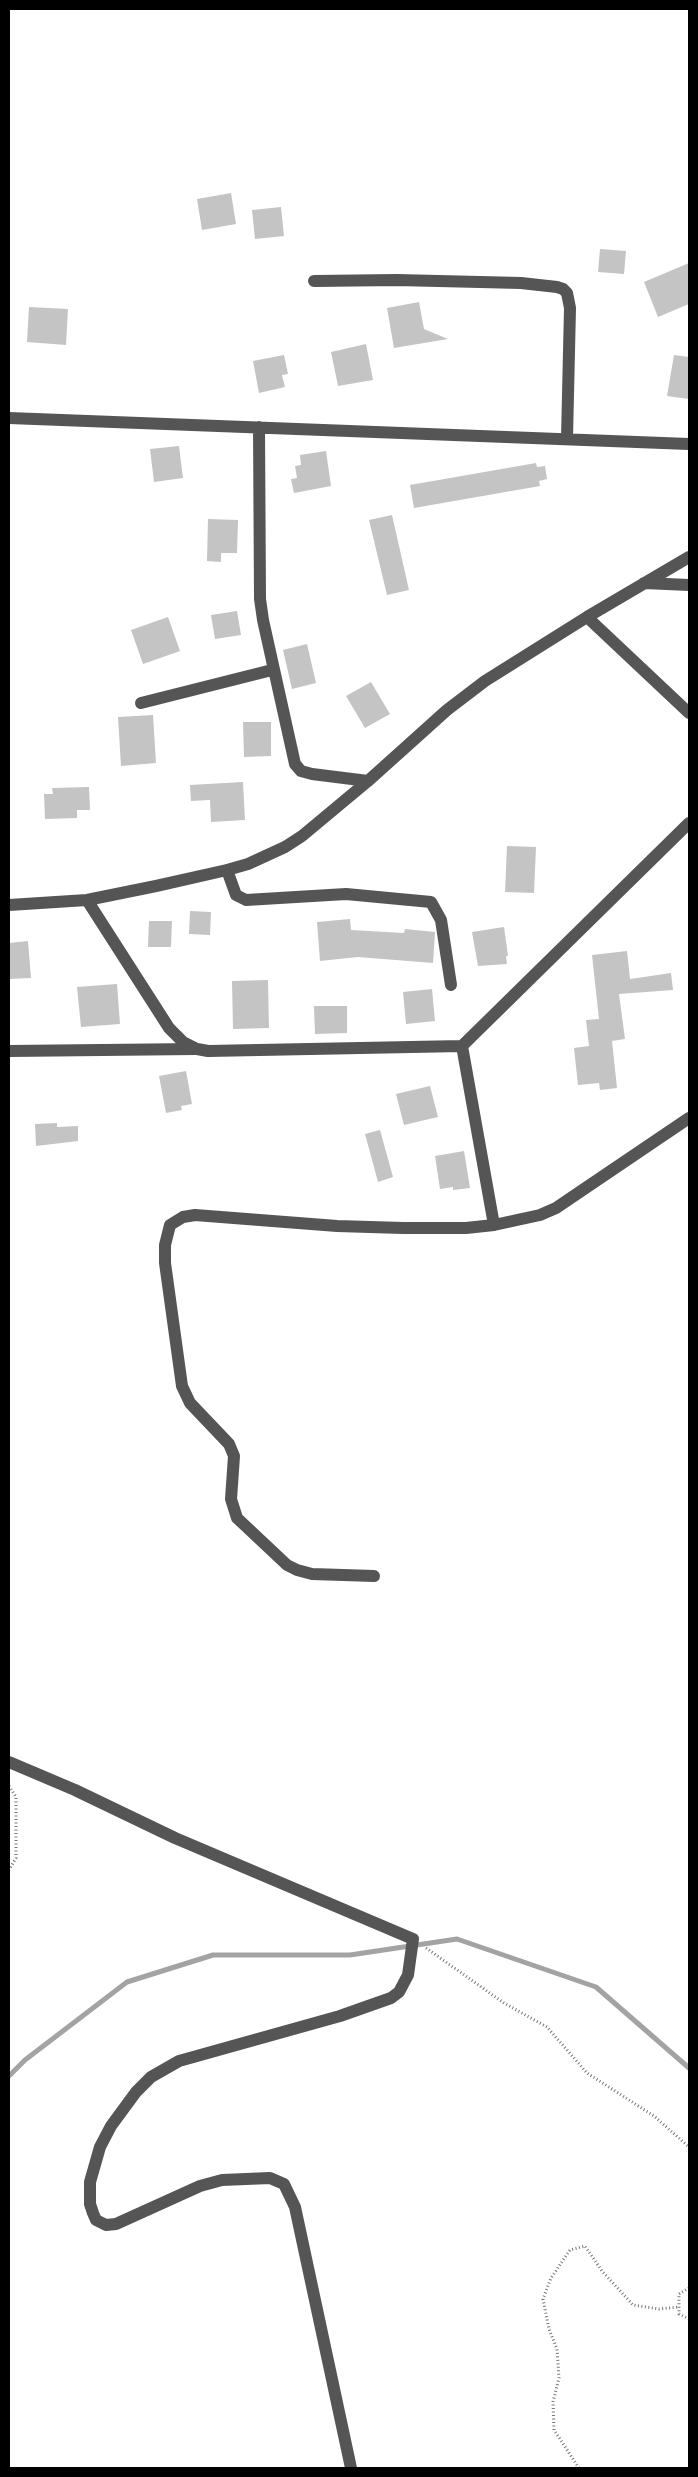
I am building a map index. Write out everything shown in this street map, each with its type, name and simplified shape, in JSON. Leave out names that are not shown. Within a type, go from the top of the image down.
[{"type":"street","points":[[314,282],[397,280],[521,283],[557,286],[563,289],[567,293],[570,308],[567,438]]},
{"type":"street","points":[[9,418],[689,444]]},
{"type":"street","points":[[259,427],[260,599],[272,670],[298,768],[312,774],[368,781]]},
{"type":"street","points":[[9,905],[87,900],[227,870],[248,864],[285,847],[302,836],[368,781],[440,716],[484,681],[689,557]]},
{"type":"street","points":[[644,584],[689,584]]},
{"type":"street","points":[[587,617],[689,713]]},
{"type":"street","points":[[141,703],[272,670]]},
{"type":"street","points":[[9,1051],[197,1049],[208,1051],[462,1046],[601,907],[689,823]]},
{"type":"street","points":[[227,870],[236,895],[246,900],[346,894],[431,902],[438,911],[441,920],[451,985]]},
{"type":"street","points":[[87,900],[169,1028],[183,1042],[197,1049]]},
{"type":"street","points":[[462,1046],[494,1225]]},
{"type":"street","points":[[374,1576],[312,1574],[297,1570],[287,1565],[237,1518],[231,1499],[234,1456],[229,1444],[190,1403],[182,1386],[166,1263],[166,1234],[170,1225],[176,1220],[195,1214],[337,1226],[466,1228],[494,1225],[540,1215],[556,1208],[689,1118]]},
{"type":"street","points":[[9,1762],[75,1790],[175,1838],[413,1939],[408,1975],[399,1992],[391,1998],[340,2016],[179,2062],[151,2077],[136,2092],[111,2126],[100,2147],[90,2182],[90,2204],[93,2213],[96,2220],[106,2225],[116,2224],[200,2186],[222,2180],[270,2178],[284,2184],[295,2207],[351,2468]]},
{"type":"path","points":[[9,1786],[16,1797],[16,1858],[9,1870]]},
{"type":"path","points":[[413,1939],[504,2003],[547,2027],[587,2073],[654,2116],[689,2147]]},
{"type":"path","points":[[579,2468],[554,2430],[553,2402],[558,2378],[557,2349],[549,2329],[543,2299],[551,2278],[570,2250],[585,2246],[602,2271],[633,2305],[659,2309],[679,2307]]},
{"type":"path","points":[[689,2288],[680,2294],[679,2307],[679,2314],[689,2319]]},
{"type":"building","points":[[231,193],[236,224],[202,230],[197,199]]},
{"type":"building","points":[[281,207],[284,236],[255,239],[252,210]]},
{"type":"building","points":[[600,249],[626,251],[624,274],[598,272]]},
{"type":"building","points":[[689,263],[689,304],[658,317],[644,282]]},
{"type":"building","points":[[419,302],[424,329],[448,339],[394,348],[387,308]]},
{"type":"building","points":[[29,307],[68,309],[66,345],[27,342]]},
{"type":"building","points":[[366,344],[373,380],[338,386],[331,352]]},
{"type":"building","points":[[284,355],[288,374],[282,375],[285,387],[259,393],[253,361]]},
{"type":"building","points":[[674,355],[689,357],[689,399],[667,396]]},
{"type":"building","points":[[179,446],[183,478],[154,482],[150,449]]},
{"type":"building","points":[[326,451],[331,486],[294,493],[291,479],[297,478],[295,466],[301,465],[300,455]]},
{"type":"building","points":[[536,463],[537,467],[545,466],[547,479],[539,481],[540,486],[414,508],[410,485]]},
{"type":"building","points":[[392,515],[409,590],[387,595],[369,520]]},
{"type":"building","points":[[208,519],[238,520],[237,553],[221,553],[221,562],[207,561]]},
{"type":"building","points":[[237,611],[241,635],[215,639],[211,615]]},
{"type":"building","points":[[168,617],[180,651],[143,664],[131,630]]},
{"type":"building","points":[[307,644],[316,683],[292,689],[283,650]]},
{"type":"building","points":[[371,682],[390,714],[365,728],[346,696]]},
{"type":"building","points":[[153,715],[156,763],[121,766],[118,717]]},
{"type":"building","points":[[243,722],[271,722],[271,756],[244,757]]},
{"type":"building","points":[[243,782],[245,820],[211,822],[210,800],[191,801],[190,785]]},
{"type":"building","points":[[89,787],[90,810],[77,810],[77,818],[45,819],[44,794],[53,794],[52,788]]},
{"type":"building","points":[[507,846],[536,847],[534,893],[505,892]]},
{"type":"building","points":[[190,911],[211,912],[210,935],[189,934]]},
{"type":"building","points":[[350,919],[351,930],[404,933],[405,929],[435,932],[433,963],[358,957],[320,961],[317,922]]},
{"type":"building","points":[[149,921],[172,921],[171,947],[148,947]]},
{"type":"building","points":[[504,927],[508,956],[506,956],[507,964],[478,966],[472,932]]},
{"type":"building","points":[[28,941],[31,978],[9,979],[9,943]]},
{"type":"building","points":[[627,951],[630,979],[671,973],[673,990],[619,994],[625,1039],[612,1041],[617,1088],[600,1090],[599,1083],[578,1085],[574,1048],[589,1046],[586,1020],[599,1019],[592,955]]},
{"type":"building","points":[[268,980],[269,1028],[233,1029],[232,981]]},
{"type":"building","points":[[117,984],[120,1024],[81,1027],[77,987]]},
{"type":"building","points":[[432,989],[435,1021],[406,1024],[403,992]]},
{"type":"building","points":[[314,1006],[347,1006],[347,1033],[315,1034]]},
{"type":"building","points":[[186,1071],[192,1104],[181,1106],[182,1110],[166,1113],[159,1076]]},
{"type":"building","points":[[430,1086],[438,1117],[404,1125],[396,1094]]},
{"type":"building","points":[[57,1123],[57,1127],[78,1126],[78,1141],[36,1146],[35,1124]]},
{"type":"building","points":[[380,1130],[393,1177],[378,1182],[365,1134]]},
{"type":"building","points":[[464,1151],[470,1188],[453,1190],[453,1187],[440,1189],[435,1156]]},
{"type":"waterway","points":[[9,2076],[25,2060],[127,1982],[213,1955],[350,1955],[457,1939],[596,1987],[689,2068]]}]
